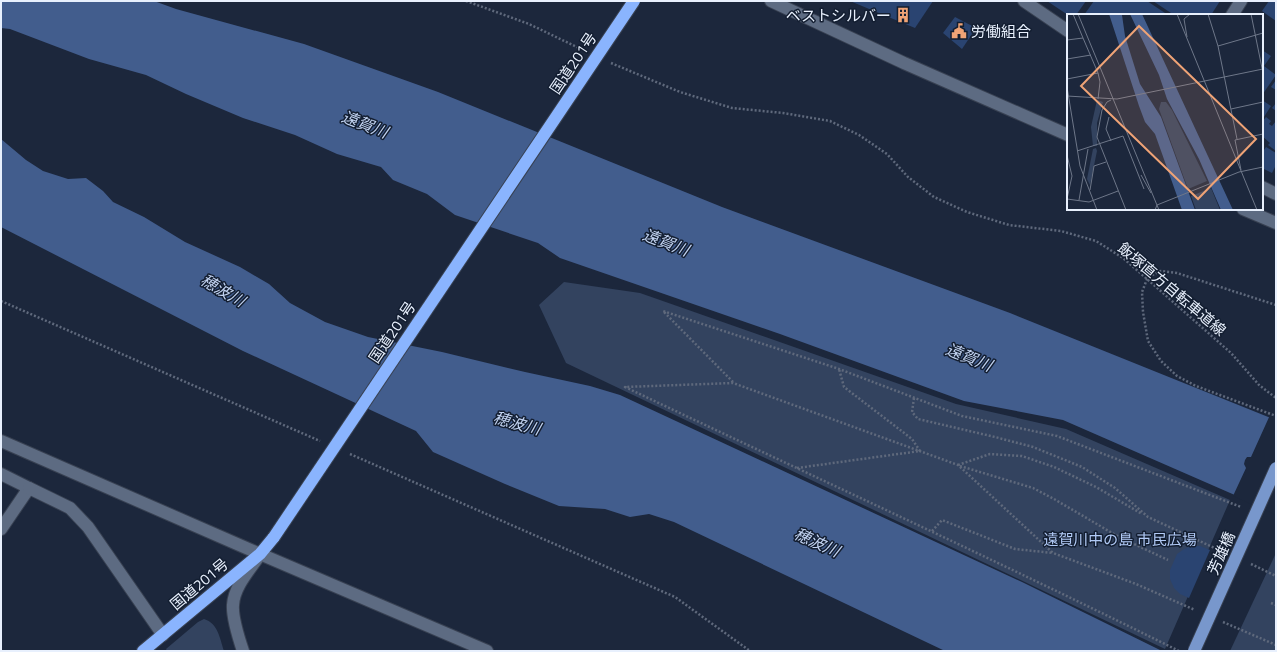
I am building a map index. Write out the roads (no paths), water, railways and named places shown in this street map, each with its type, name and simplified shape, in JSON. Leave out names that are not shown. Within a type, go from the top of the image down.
[{"type":"highway","name":"国道201号","points":[[143,651],[260,554],[274,537],[634,1]]},
{"type":"main road","name":"芳雄橋","points":[[1194,651],[1276,468]]},
{"type":"street","points":[[770,1],[904,63],[1067,135]]},
{"type":"street","points":[[1024,1],[1067,30]]},
{"type":"street","points":[[1233,14],[1241,1]]},
{"type":"street","points":[[1263,188],[1276,194]]},
{"type":"street","points":[[1245,210],[1276,223]]},
{"type":"street","points":[[1,441],[487,651]]},
{"type":"street","points":[[1,474],[70,508],[88,527],[163,635]]},
{"type":"street","points":[[1,529],[29,488]]},
{"type":"street","points":[[243,651],[237,632],[233,606],[239,586],[260,554]]},
{"type":"water","name":"遠賀川","points":[[1,1],[154,1],[176,9],[304,44],[438,92],[722,207],[1010,313],[1276,420],[1276,513],[1063,420],[964,401],[780,334],[560,258],[538,243],[455,215],[427,194],[393,180],[381,167],[337,154],[295,135],[243,118],[146,75],[89,59],[10,29],[1,28]]},
{"type":"water","name":"穂波川","points":[[1,139],[26,160],[43,171],[68,179],[86,178],[103,191],[113,202],[144,217],[185,242],[240,267],[269,284],[290,303],[325,322],[368,337],[442,352],[590,386],[620,395],[1022,582],[1162,651],[945,651],[674,522],[649,514],[630,517],[605,509],[559,506],[505,484],[433,452],[416,431],[243,351],[1,227]]},
{"type":"place","name":"ベストシルバー","points":[[903,15]]},
{"type":"place","name":"労働組合","points":[[959,31]]},
{"type":"park label","name":"遠賀川中の島 市民広場","points":[[1120,539]]}]
